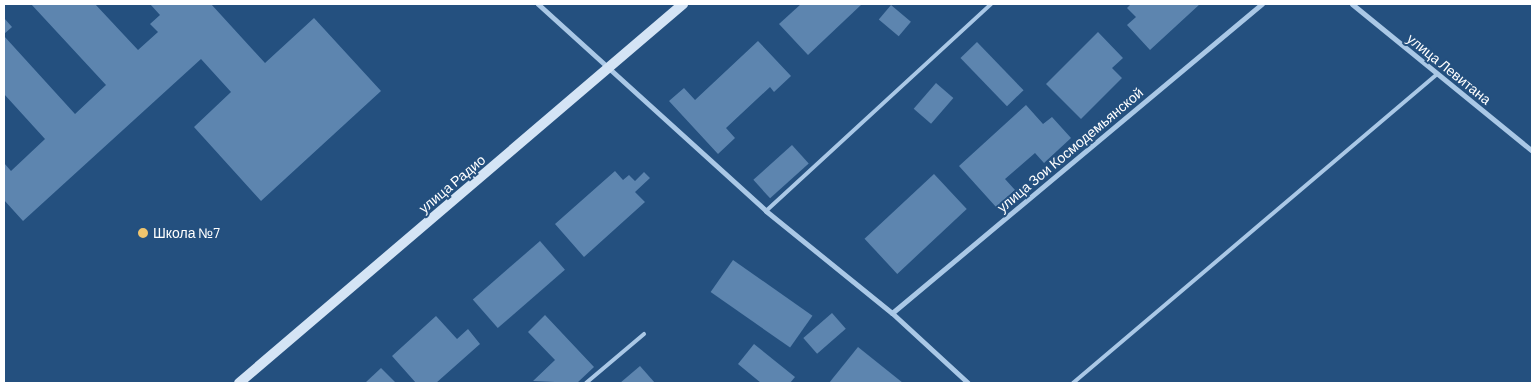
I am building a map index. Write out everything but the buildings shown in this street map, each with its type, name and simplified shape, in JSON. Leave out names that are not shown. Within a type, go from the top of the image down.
[{"type":"main road","name":"улица Радио","points":[[238,383],[683,4]]},
{"type":"street","points":[[538,4],[766,211],[892,313],[968,383]]},
{"type":"street","name":"улица Зои Космодемьянской","points":[[892,313],[1262,4]]},
{"type":"street","name":"улица Левитана","points":[[1352,4],[1532,151]]},
{"type":"lane","points":[[766,211],[990,4]]},
{"type":"lane","points":[[1073,383],[1438,74]]},
{"type":"lane","points":[[586,383],[644,334]]},
{"type":"place","name":"Школа №7","points":[[143,233]]}]
